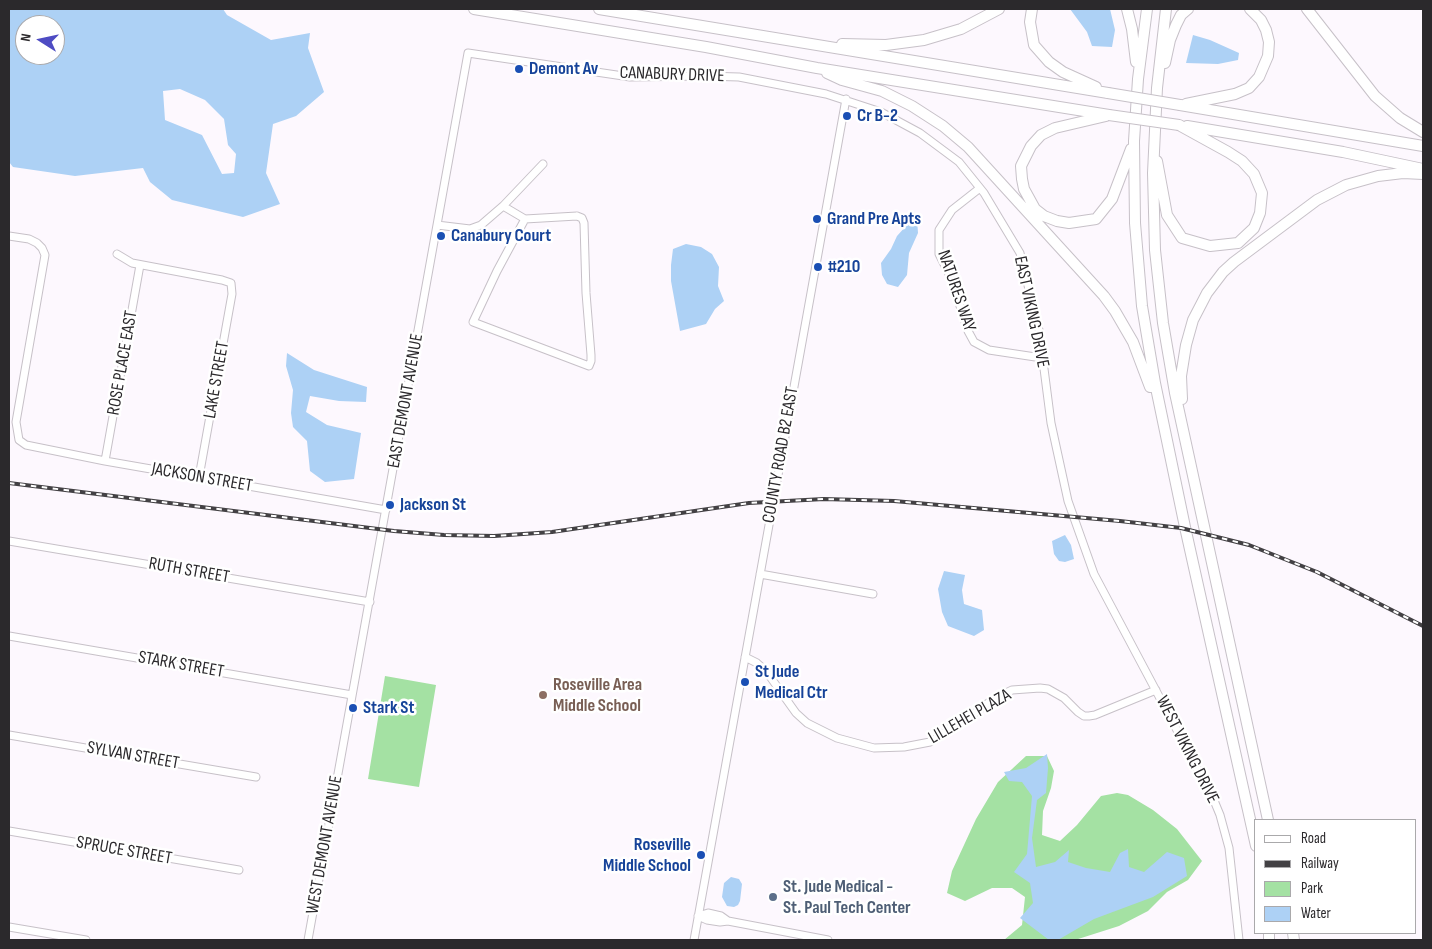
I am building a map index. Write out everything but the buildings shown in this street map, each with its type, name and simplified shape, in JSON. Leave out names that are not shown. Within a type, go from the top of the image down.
[{"type":"highway","points":[[474,9],[706,47],[817,68],[1343,152],[1423,169]]},
{"type":"highway","points":[[599,9],[1423,146]]},
{"type":"highway","points":[[801,42],[867,45],[905,44],[934,38],[961,29],[999,9]]},
{"type":"highway","points":[[1032,9],[1030,22],[1034,45],[1049,62],[1063,72],[1108,93]]},
{"type":"highway","points":[[1128,9],[1138,79]]},
{"type":"highway","points":[[1147,9],[1138,79],[1134,141],[1136,246],[1142,306],[1154,383],[1254,837]]},
{"type":"highway","points":[[1166,9],[1153,145],[1153,207],[1160,302],[1169,360],[1268,819]]},
{"type":"highway","points":[[1157,88],[1173,33],[1181,15],[1188,9]]},
{"type":"highway","points":[[1183,105],[1235,94],[1249,88],[1259,77],[1268,56],[1268,42],[1266,30],[1261,20],[1250,9]]},
{"type":"highway","points":[[1307,9],[1375,96],[1400,118],[1423,132]]},
{"type":"highway","points":[[817,68],[842,80],[882,91],[898,98],[949,130],[968,147],[1104,296],[1124,326],[1142,363],[1171,461]]},
{"type":"highway","points":[[1107,115],[1055,128],[1041,135],[1031,146],[1021,166],[1024,190],[1035,209],[1044,216],[1069,223],[1096,219],[1115,193],[1134,141]]},
{"type":"highway","points":[[1153,145],[1162,180],[1167,215],[1182,238],[1210,246],[1238,243],[1254,228],[1260,213],[1262,193],[1254,174],[1242,161],[1181,126]]},
{"type":"highway","points":[[1188,450],[1181,394],[1186,345],[1199,306],[1219,277],[1243,254],[1331,192],[1362,179],[1403,173],[1423,174]]},
{"type":"street","name":"CANABURY DRIVE","points":[[468,52],[630,76],[739,78],[846,99]]},
{"type":"street","name":"EAST DEMONT AVENUE","points":[[343,749],[468,52]]},
{"type":"street","name":"EAST VIKING DRIVE","points":[[846,99],[881,112],[920,133],[959,162],[980,188],[1020,253],[1038,330],[1051,423],[1068,501],[1094,574]]},
{"type":"street","name":"COUNTY ROAD B2 EAST","points":[[694,940],[846,99]]},
{"type":"street","points":[[437,225],[470,230],[481,225],[503,206],[543,164]]},
{"type":"street","name":"NATURES WAY","points":[[980,188],[952,210],[939,230],[939,254],[951,278],[968,331],[974,342],[989,350],[1042,358]]},
{"type":"street","points":[[503,206],[525,219],[577,216],[582,218],[584,224],[586,293],[591,354],[591,362],[588,366],[473,322],[497,271],[525,219]]},
{"type":"street","name":"JACKSON STREET","points":[[9,236],[29,239],[42,248],[45,255],[16,422],[19,440],[26,445],[39,449],[386,510]]},
{"type":"street","points":[[117,254],[126,261],[140,265]]},
{"type":"street","name":"LAKE STREET","points":[[140,265],[230,283],[232,294],[199,477]]},
{"type":"street","name":"ROSE PLACE EAST","points":[[105,461],[140,265]]},
{"type":"street","name":"RUTH STREET","points":[[9,541],[370,602]]},
{"type":"street","points":[[760,574],[873,594]]},
{"type":"street","name":"WEST VIKING DRIVE","points":[[1094,574],[1213,798],[1220,815],[1228,848],[1239,940]]},
{"type":"street","name":"STARK STREET","points":[[9,636],[352,695]]},
{"type":"street","name":"LILLEHEI PLAZA","points":[[746,657],[766,671],[796,713],[807,722],[837,738],[874,748],[904,747],[930,742],[938,738],[958,721],[972,715],[992,700],[1012,690],[1048,689],[1064,698],[1084,716],[1095,715],[1156,690]]},
{"type":"street","name":"SYLVAN STREET","points":[[9,735],[256,776]]},
{"type":"street","name":"WEST DEMONT AVENUE","points":[[308,940],[343,749]]},
{"type":"street","name":"SPRUCE STREET","points":[[9,831],[239,870]]},
{"type":"street","points":[[698,916],[707,920],[728,921],[828,940]]},
{"type":"street","points":[[9,927],[86,940]]},
{"type":"green space","points":[[385,676],[436,685],[419,787],[368,779]]},
{"type":"green space","points":[[1026,756],[1047,756],[1054,771],[1051,788],[1043,811],[1042,835],[1060,841],[1077,825],[1101,796],[1117,793],[1128,795],[1153,810],[1177,829],[1202,861],[1188,880],[1167,892],[1148,911],[1119,926],[1075,940],[1004,940],[1022,925],[1025,897],[1012,888],[992,888],[965,901],[947,893],[952,871],[976,819],[998,782]]},
{"type":"water","points":[[9,9],[223,9],[227,15],[271,40],[310,33],[308,48],[324,92],[296,116],[273,124],[266,173],[280,204],[243,217],[172,200],[150,182],[143,168],[75,176],[13,167],[9,162]],"holes":[[[180,89],[205,100],[224,119],[228,145],[236,154],[234,173],[222,174],[202,135],[165,120],[163,91]]]},
{"type":"water","points":[[1070,9],[1110,9],[1115,30],[1112,47],[1092,46],[1087,32]]},
{"type":"water","points":[[1193,35],[1210,40],[1239,53],[1238,60],[1218,64],[1186,63]]},
{"type":"water","points":[[917,219],[918,233],[909,253],[907,275],[898,287],[887,284],[882,275],[881,263],[897,236],[906,226]]},
{"type":"water","points":[[686,244],[701,247],[712,254],[719,267],[718,286],[724,301],[715,309],[706,324],[680,331],[671,281],[671,265],[673,249]]},
{"type":"water","points":[[287,353],[314,370],[367,387],[366,402],[339,401],[310,396],[306,412],[327,425],[361,433],[354,479],[325,482],[310,471],[307,441],[293,427],[291,413],[293,390],[286,366]]},
{"type":"water","points":[[1065,535],[1071,545],[1074,559],[1065,562],[1059,561],[1054,554],[1052,541]]},
{"type":"water","points":[[944,571],[965,575],[962,590],[964,604],[982,610],[984,630],[974,636],[948,626],[942,612],[938,589]]},
{"type":"water","points":[[1047,754],[1046,793],[1037,800],[1032,838],[1036,867],[1055,862],[1069,850],[1068,862],[1086,868],[1110,872],[1120,853],[1128,849],[1129,867],[1144,872],[1167,852],[1184,858],[1187,876],[1153,897],[1094,919],[1058,940],[1049,940],[1020,918],[1033,903],[1030,883],[1014,872],[1027,854],[1032,796],[1022,782],[1009,781],[1004,772],[1026,768]]},
{"type":"water","points":[[731,877],[739,879],[742,884],[740,901],[734,907],[727,906],[722,897],[724,883]]},
{"type":"railway","points":[[9,483],[394,531],[444,535],[494,536],[552,532],[749,503],[824,499],[894,501],[1120,521],[1181,528],[1249,545],[1317,572],[1423,626]]},
{"type":"place","name":"Demont Av","points":[[519,69]]},
{"type":"place","name":"Cr B-2","points":[[847,116]]},
{"type":"place","name":"Grand Pre Apts","points":[[817,219]]},
{"type":"place","name":"Canabury Court","points":[[441,236]]},
{"type":"place","name":"#210","points":[[818,267]]},
{"type":"place","name":"Jackson St","points":[[390,505]]},
{"type":"place","name":"St Jude Medical Ctr","points":[[745,682]]},
{"type":"place","name":"Roseville Area Middle School","points":[[543,695]]},
{"type":"place","name":"Stark St","points":[[353,708]]},
{"type":"place","name":"Roseville Middle School","points":[[701,855]]},
{"type":"place","name":"St. Jude Medical - St. Paul Tech Center","points":[[773,897]]}]
